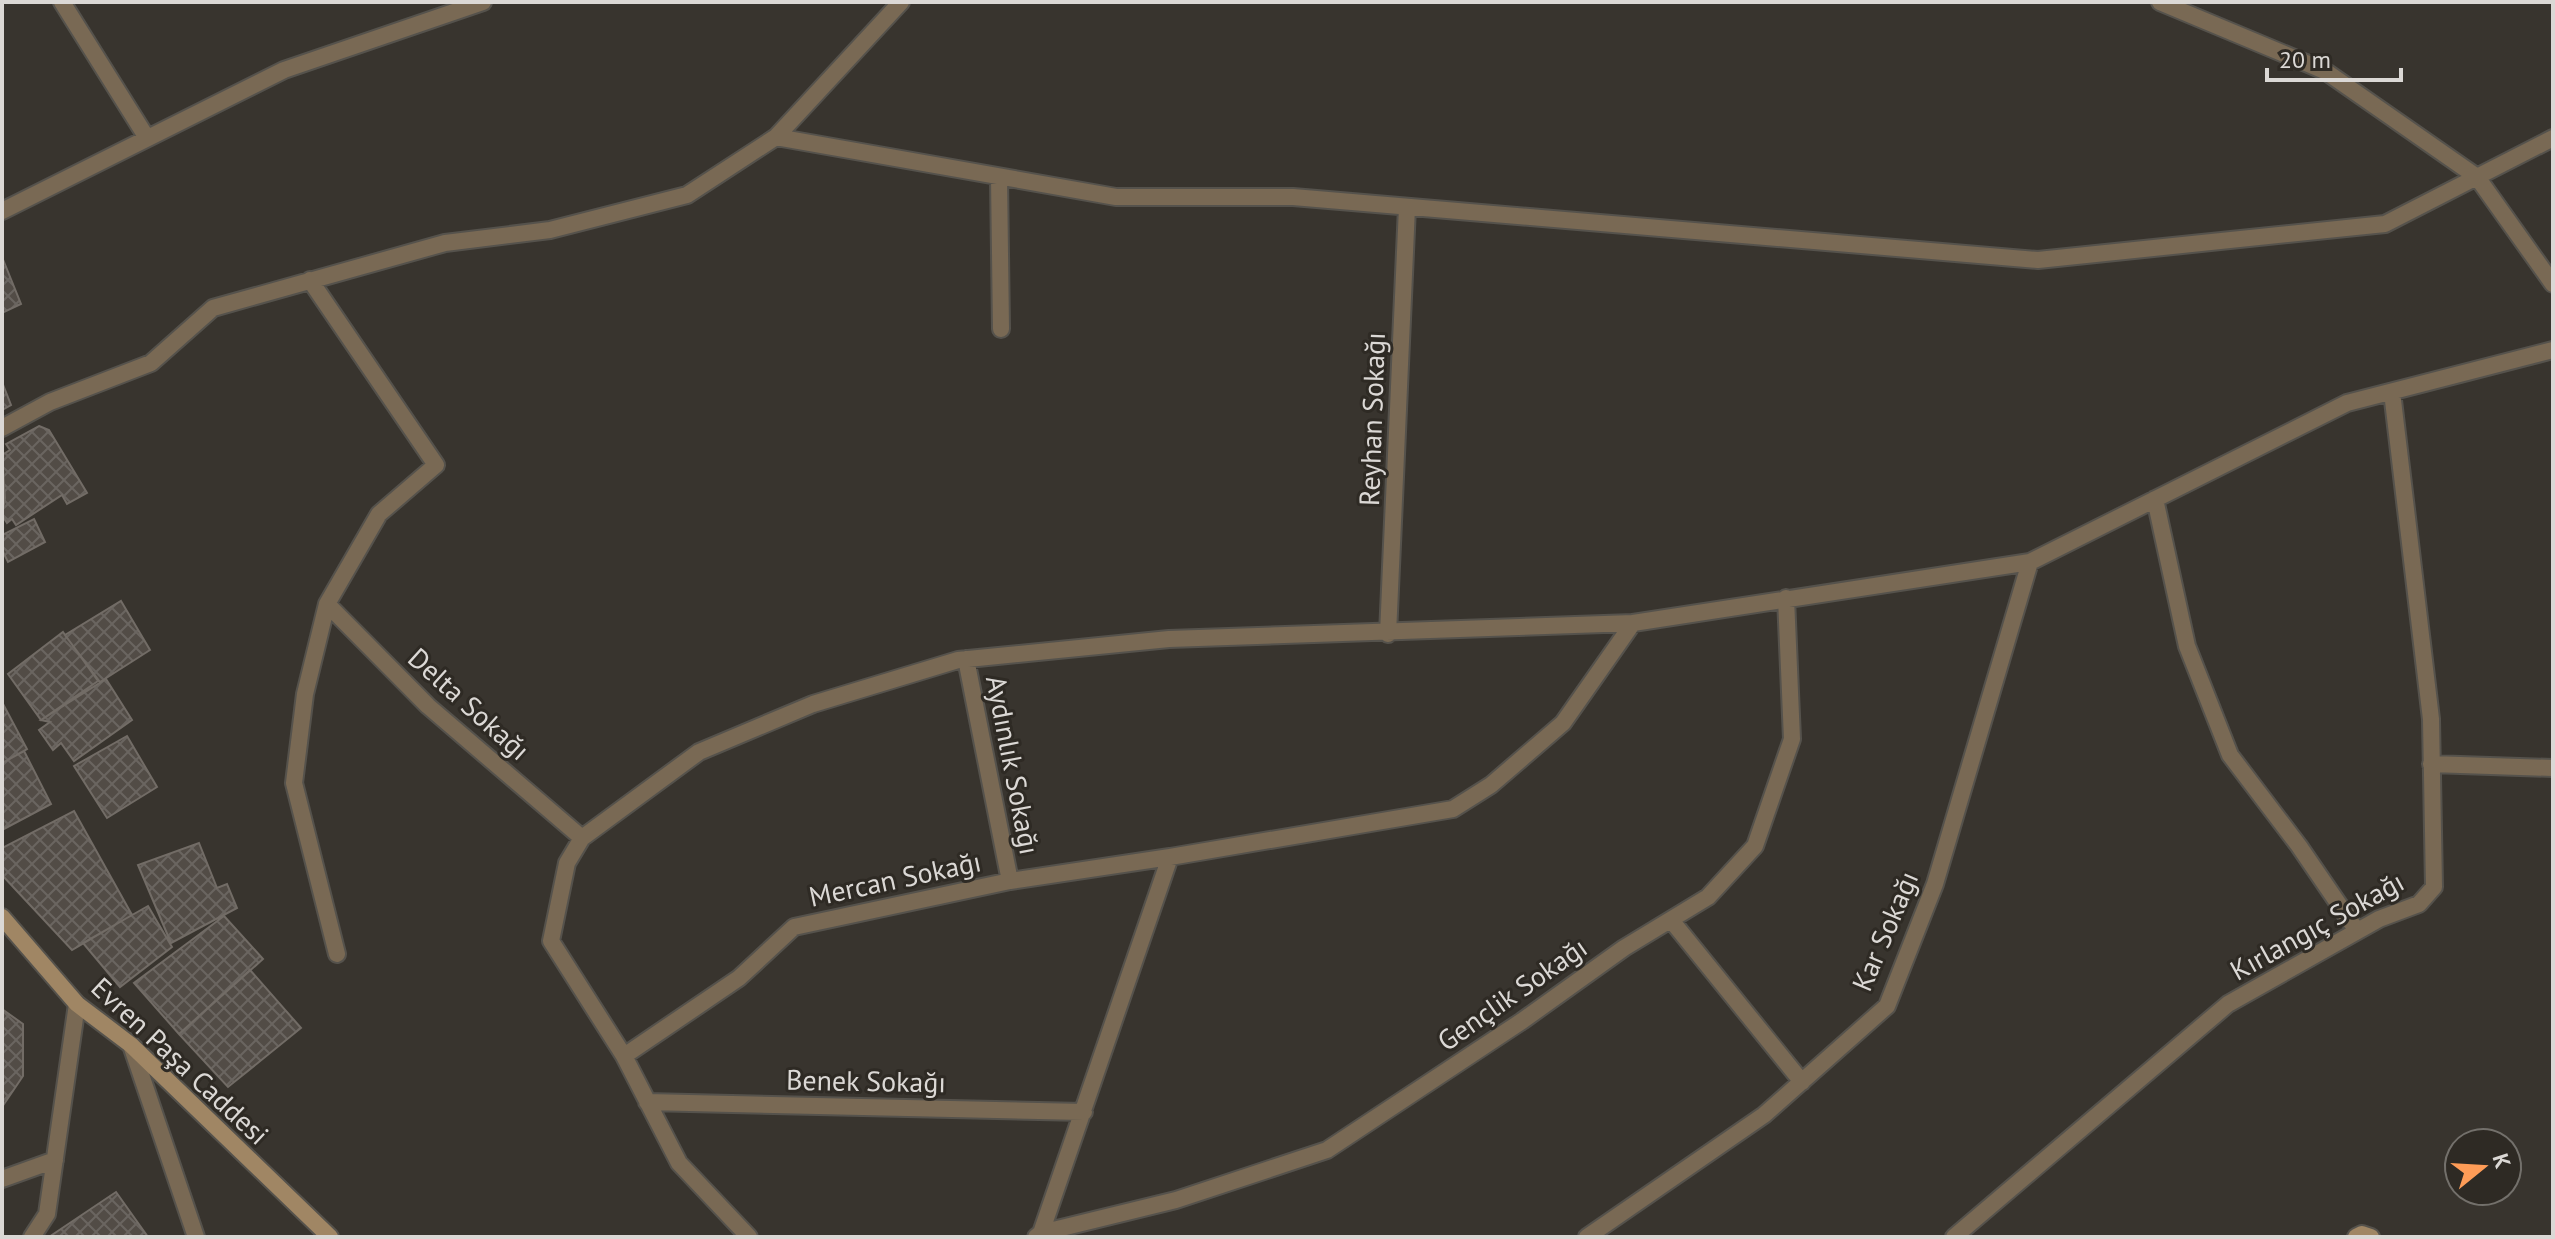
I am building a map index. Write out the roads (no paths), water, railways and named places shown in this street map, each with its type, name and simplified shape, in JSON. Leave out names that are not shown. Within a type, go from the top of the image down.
[{"type":"main road","name":"Evren Paşa Caddesi","points":[[2,917],[77,1004],[131,1045],[330,1237]]},
{"type":"main road","points":[[2356,1237],[2371,1237]]},
{"type":"street","points":[[62,2],[147,138]]},
{"type":"street","points":[[2,211],[284,70],[483,2]]},
{"type":"street","points":[[2,428],[50,402],[151,363],[213,308],[445,243],[550,230],[687,195],[776,137],[901,2]]},
{"type":"street","points":[[2160,2],[2325,71],[2477,177],[2553,284]]},
{"type":"street","points":[[776,137],[1116,197],[1293,197],[2038,260],[2385,224],[2553,138]]},
{"type":"street","points":[[999,177],[1001,329]]},
{"type":"street","name":"Reyhan Sokağı","points":[[1388,634],[1407,207]]},
{"type":"street","points":[[310,280],[436,465],[379,514],[327,604],[305,694],[294,783],[337,954]]},
{"type":"street","points":[[749,1237],[679,1163],[624,1056],[551,941],[567,863],[582,838],[699,752],[813,704],[966,659],[1169,639],[1388,634],[1633,623],[2030,562],[2347,403],[2553,350]]},
{"type":"street","name":"Kırlangıç Sokağı","points":[[1954,1237],[2228,1004],[2357,931],[2419,904],[2434,887],[2431,719],[2392,392]]},
{"type":"street","points":[[2155,499],[2187,646],[2230,755],[2299,846],[2357,931]]},
{"type":"street","name":"Kar Sokağı","points":[[1587,1237],[1764,1115],[1887,1006],[1935,884],[2030,562]]},
{"type":"street","name":"Gençlik Sokağı","points":[[1038,1235],[1176,1200],[1327,1150],[1522,1021],[1624,948],[1708,897],[1755,846],[1792,739],[1786,598]]},
{"type":"street","name":"Delta Sokağı","points":[[327,604],[428,706],[582,838]]},
{"type":"street","name":"Mercan Sokağı","points":[[624,1056],[739,978],[794,927],[1010,881],[1453,809],[1491,785],[1563,723],[1633,623]]},
{"type":"street","name":"Aydınlık Sokağı","points":[[966,659],[1010,881]]},
{"type":"street","points":[[2431,764],[2553,768]]},
{"type":"street","points":[[1038,1235],[1084,1112],[1170,857]]},
{"type":"street","points":[[1671,920],[1802,1082]]},
{"type":"street","points":[[32,1237],[47,1214],[77,1004]]},
{"type":"street","points":[[131,1045],[196,1237]]},
{"type":"street","name":"Benek Sokağı","points":[[647,1102],[1084,1112]]},
{"type":"street","points":[[2,1179],[55,1160]]}]
